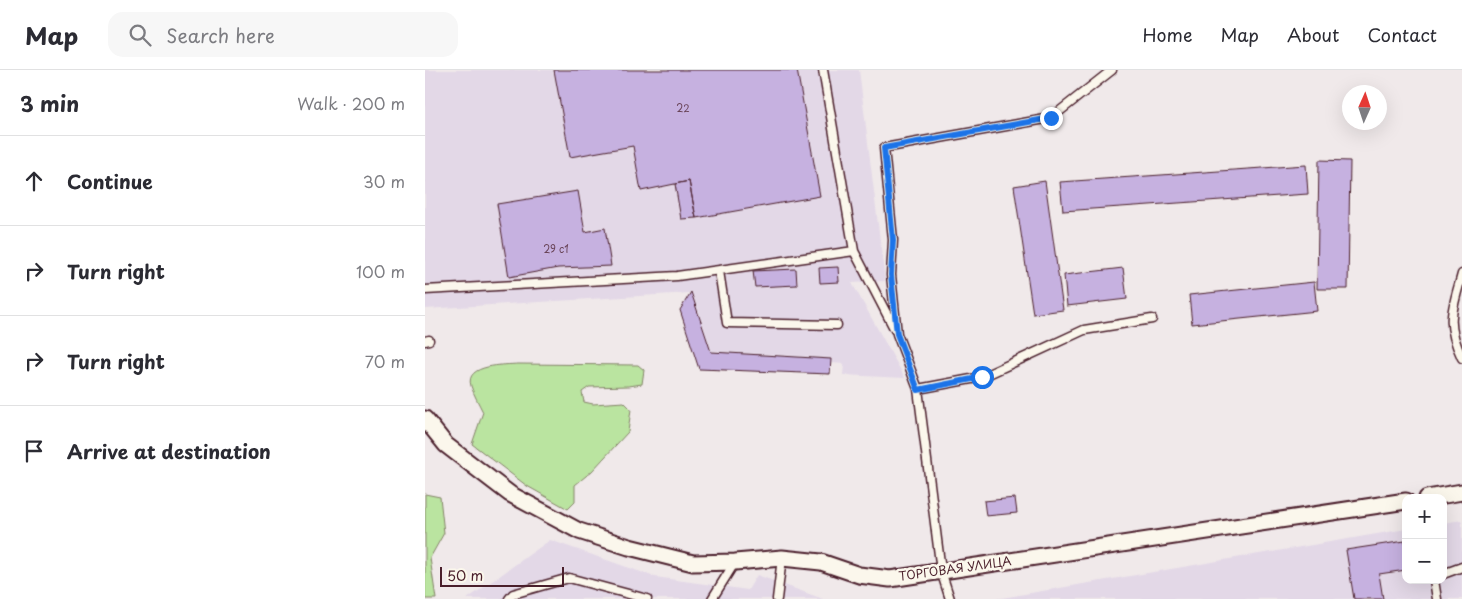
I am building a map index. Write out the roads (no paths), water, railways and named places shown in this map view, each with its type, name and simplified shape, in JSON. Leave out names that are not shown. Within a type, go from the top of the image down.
[{"type":"street","name":"ТОРГОВАЯ УЛИЦА","points":[[425,419],[445,445],[510,494],[579,531],[629,547],[693,563],[782,558],[821,562],[859,575],[890,579],[1402,502]]},
{"type":"street","points":[[1447,495],[1462,492]]},
{"type":"lane","points":[[823,70],[854,251],[897,334],[918,390],[941,571],[950,599]]},
{"type":"lane","points":[[897,334],[891,275],[893,240],[884,148],[1051,118],[1112,70]]},
{"type":"lane","points":[[425,290],[677,276],[854,251]]},
{"type":"lane","points":[[719,271],[727,323],[837,325]]},
{"type":"lane","points":[[1462,274],[1450,319],[1454,341],[1462,358]]},
{"type":"lane","points":[[918,390],[982,377],[1084,330],[1152,319]]},
{"type":"lane","points":[[777,599],[782,558]]},
{"type":"lane","points":[[712,599],[735,562]]},
{"type":"lane","points":[[1447,573],[1462,567]]},
{"type":"lane","points":[[509,599],[513,594],[569,578],[647,599]]},
{"type":"lane","points":[[1435,584],[1437,599]]}]
